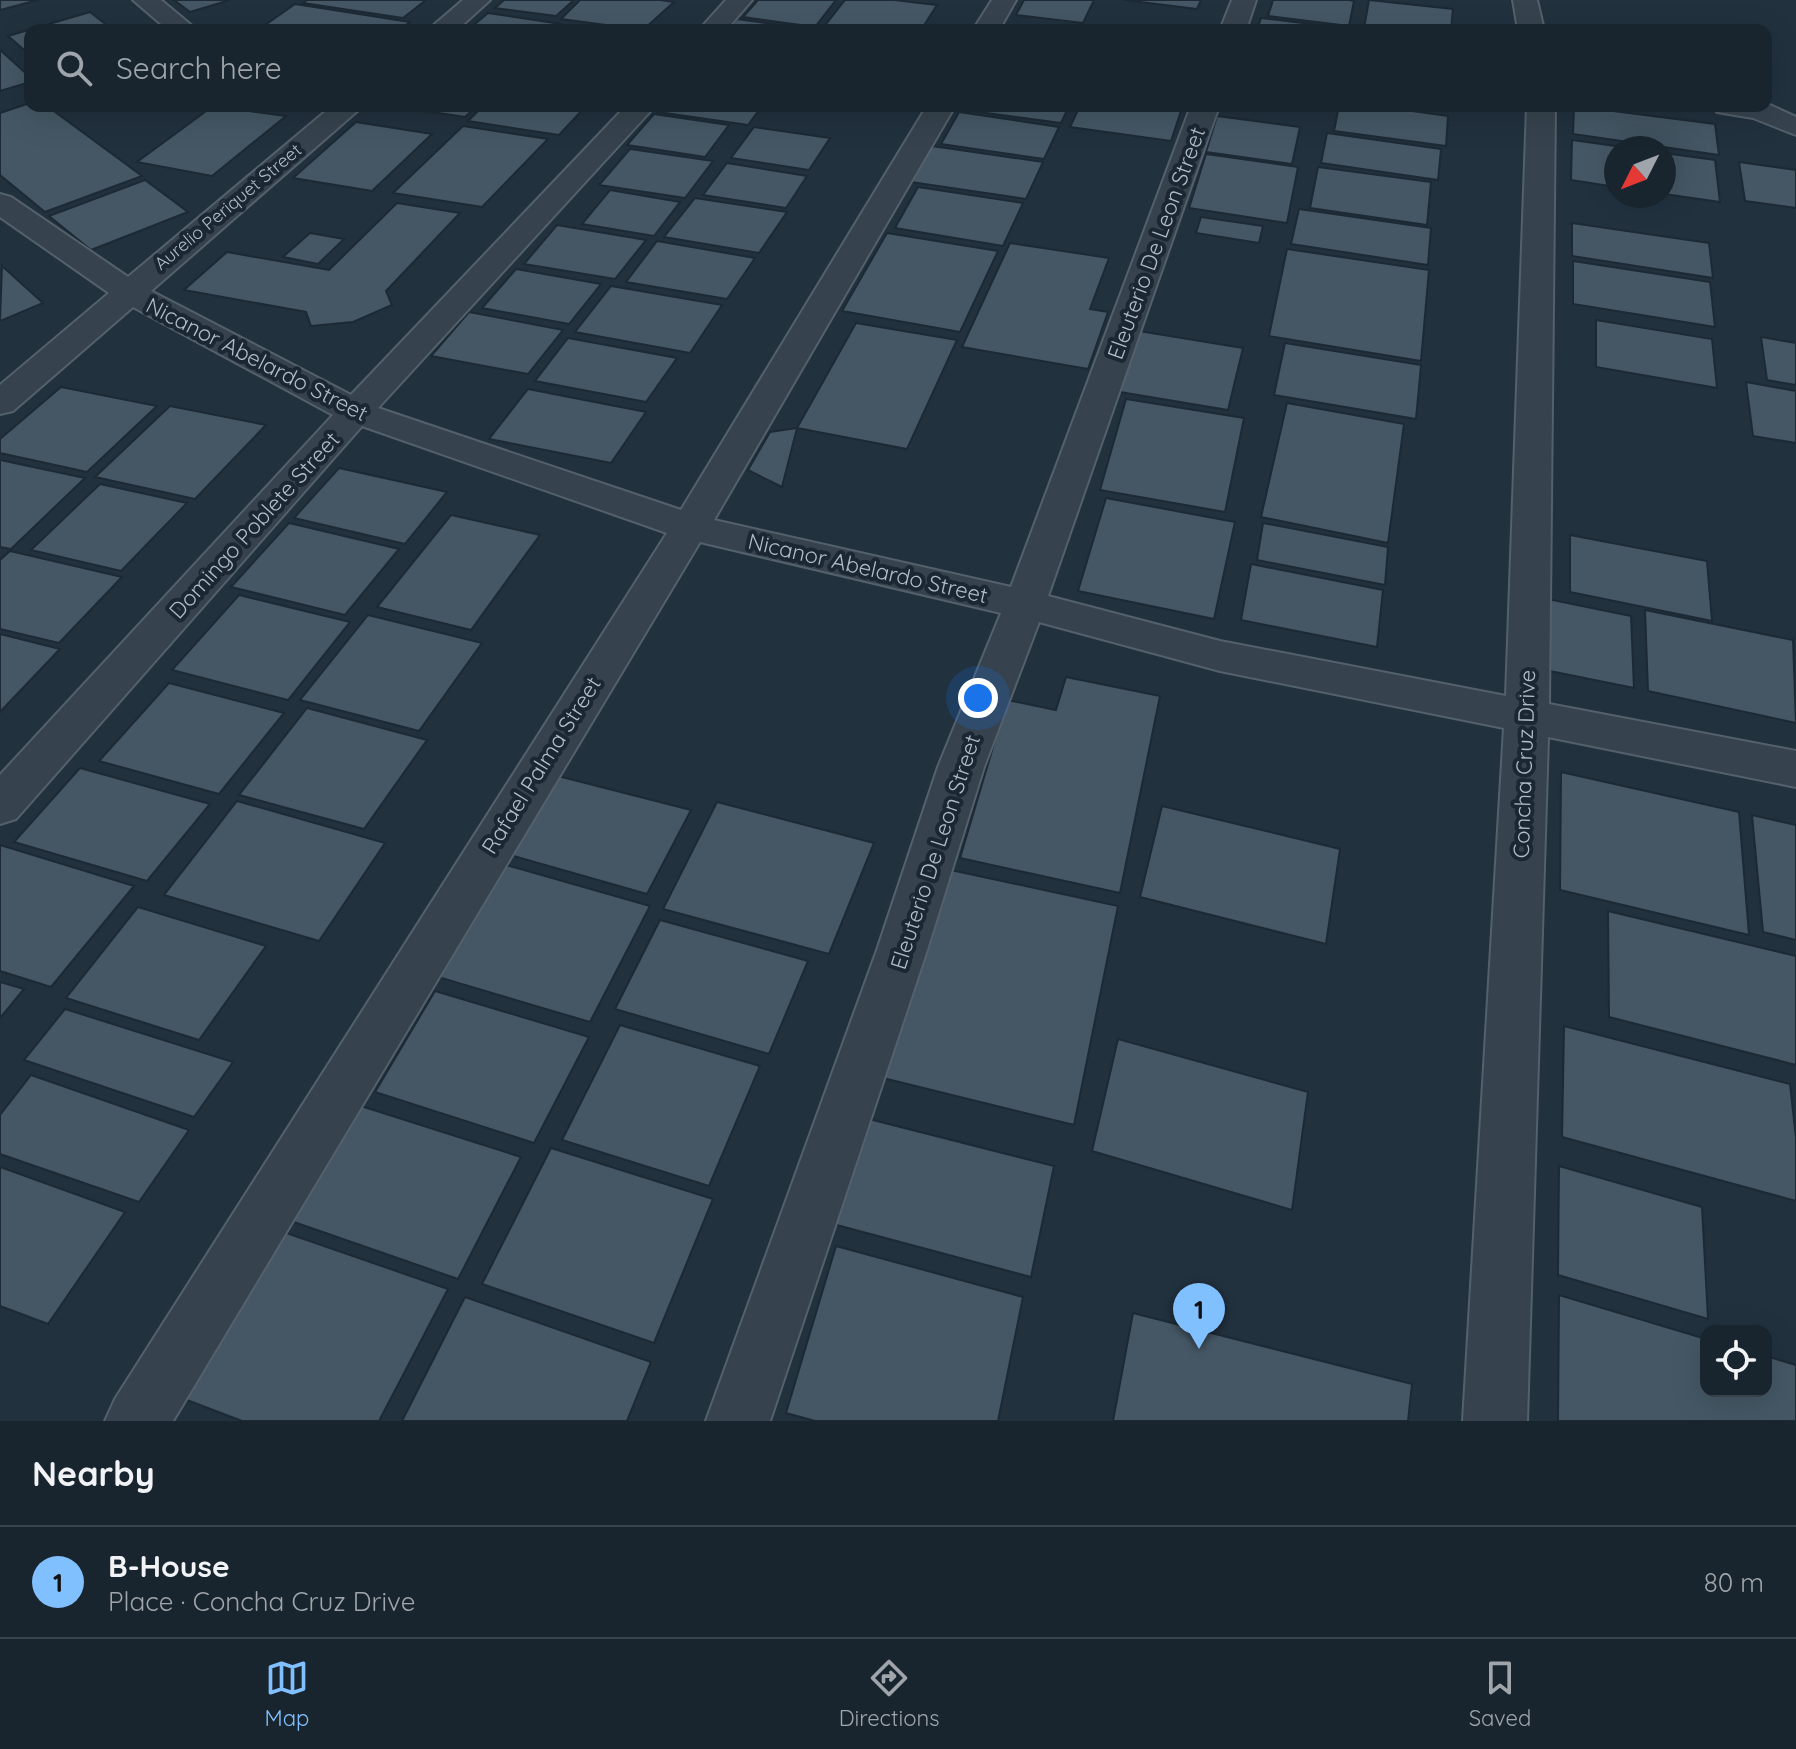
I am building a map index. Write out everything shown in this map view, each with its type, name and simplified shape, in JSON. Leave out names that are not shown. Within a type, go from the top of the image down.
[{"type":"street","points":[[145,0],[176,24]]},
{"type":"street","points":[[448,24],[478,0]]},
{"type":"street","points":[[718,24],[740,0]]},
{"type":"street","points":[[990,24],[1004,0]]},
{"type":"street","points":[[1235,24],[1244,0]]},
{"type":"street","points":[[1525,0],[1530,24]]},
{"type":"street","name":"Aurelio Periquet Street","points":[[0,403],[127,291],[342,112]]},
{"type":"street","name":"Domingo Poblete Street","points":[[0,806],[355,412],[635,112]]},
{"type":"street","name":"Rafael Palma Street","points":[[137,1421],[690,527],[937,112]]},
{"type":"street","name":"Eleuterio De Leon Street","points":[[738,1421],[902,950],[961,767],[1025,604],[1203,112]]},
{"type":"street","name":"Concha Cruz Drive","points":[[1495,1421],[1527,717],[1541,112]]},
{"type":"street","points":[[1762,112],[1796,127]]},
{"type":"street","name":"Nicanor Abelardo Street","points":[[0,203],[127,291],[355,412],[690,527],[1025,604],[1220,656],[1796,769]]},
{"type":"building","points":[[0,0],[38,0],[0,10]]},
{"type":"building","points":[[174,0],[230,0],[190,12]]},
{"type":"building","points":[[307,0],[426,0],[403,18],[303,3]]},
{"type":"building","points":[[504,0],[574,0],[556,16],[495,8]]},
{"type":"building","points":[[580,0],[674,2],[650,24],[598,24],[561,19]]},
{"type":"building","points":[[758,0],[836,0],[817,24],[743,17]]},
{"type":"building","points":[[845,0],[894,0],[937,5],[925,24],[826,24]]},
{"type":"building","points":[[1024,0],[1094,0],[1083,23],[1016,15]]},
{"type":"building","points":[[1124,0],[1201,0],[1197,9]]},
{"type":"building","points":[[1273,0],[1354,1],[1349,24],[1268,16]]},
{"type":"building","points":[[1369,0],[1453,9],[1452,24],[1365,24]]},
{"type":"building","points":[[295,4],[410,22],[407,24],[267,24]]},
{"type":"building","points":[[90,12],[105,24],[49,24]]},
{"type":"building","points":[[488,13],[561,24],[475,24]]},
{"type":"building","points":[[1261,18],[1311,24],[1259,24]]},
{"type":"building","points":[[737,19],[773,24],[732,24]]},
{"type":"building","points":[[24,31],[24,50],[8,36]]},
{"type":"building","points":[[0,50],[24,72],[24,84],[0,91]]},
{"type":"building","points":[[24,105],[24,112],[55,112],[142,176],[45,212],[0,175],[0,113]]},
{"type":"building","points":[[205,112],[257,112],[286,116],[212,176],[137,162]]},
{"type":"building","points":[[432,112],[470,112],[465,117]]},
{"type":"building","points":[[477,112],[580,112],[559,135],[468,121]]},
{"type":"building","points":[[658,112],[758,112],[748,125]]},
{"type":"building","points":[[959,112],[1059,127],[1044,159],[941,144]]},
{"type":"building","points":[[979,112],[1066,112],[1061,123]]},
{"type":"building","points":[[1077,112],[1181,112],[1171,141],[1070,127]]},
{"type":"building","points":[[1338,112],[1419,112],[1448,116],[1446,146],[1334,131]]},
{"type":"building","points":[[1574,112],[1621,112],[1715,124],[1719,155],[1676,149],[1676,136],[1604,136],[1604,138],[1573,134]]},
{"type":"building","points":[[654,114],[729,125],[705,157],[627,145]]},
{"type":"building","points":[[1217,116],[1300,127],[1292,164],[1206,152]]},
{"type":"building","points":[[356,122],[432,134],[372,191],[293,178]]},
{"type":"building","points":[[463,126],[548,139],[482,207],[393,193]]},
{"type":"building","points":[[754,127],[830,138],[809,170],[731,158]]},
{"type":"building","points":[[1327,133],[1441,149],[1438,180],[1321,163]]},
{"type":"building","points":[[1572,140],[1604,144],[1604,185],[1571,180]]},
{"type":"building","points":[[932,146],[1043,162],[1026,199],[911,182]]},
{"type":"building","points":[[630,149],[713,161],[685,198],[599,185]]},
{"type":"building","points":[[1206,154],[1298,167],[1287,223],[1189,208]]},
{"type":"building","points":[[1676,155],[1715,160],[1720,202],[1676,196]]},
{"type":"building","points":[[1739,162],[1796,170],[1796,208],[1745,201]]},
{"type":"building","points":[[727,163],[807,176],[786,208],[703,195]]},
{"type":"building","points":[[1318,167],[1431,182],[1427,225],[1310,208]]},
{"type":"building","points":[[145,180],[188,212],[91,250],[49,216]]},
{"type":"building","points":[[918,187],[1023,203],[1003,246],[895,228]]},
{"type":"building","points":[[610,190],[680,202],[654,236],[582,224]]},
{"type":"building","points":[[695,198],[787,212],[759,253],[664,237]]},
{"type":"building","points":[[397,203],[460,213],[386,291],[392,305],[353,322],[311,326],[306,312],[184,290],[227,252],[329,270]]},
{"type":"building","points":[[1299,209],[1431,228],[1428,265],[1291,244]]},
{"type":"building","points":[[1201,217],[1263,226],[1259,243],[1196,233]]},
{"type":"building","points":[[1572,223],[1709,243],[1713,278],[1572,256]]},
{"type":"building","points":[[557,225],[646,240],[615,279],[524,264]]},
{"type":"building","points":[[310,233],[344,239],[318,264],[283,257]]},
{"type":"building","points":[[887,233],[998,251],[960,332],[842,311]]},
{"type":"building","points":[[657,241],[755,258],[727,299],[626,282]]},
{"type":"building","points":[[1010,243],[1109,258],[1090,309],[1108,312],[1088,369],[962,347]]},
{"type":"building","points":[[1287,249],[1429,270],[1421,361],[1269,336]]},
{"type":"building","points":[[1573,261],[1710,282],[1715,327],[1573,304]]},
{"type":"building","points":[[2,266],[43,303],[0,321]]},
{"type":"building","points":[[516,269],[601,284],[569,324],[482,308]]},
{"type":"building","points":[[611,286],[722,305],[690,353],[575,332]]},
{"type":"building","points":[[469,312],[563,330],[528,374],[431,356]]},
{"type":"building","points":[[1596,320],[1712,339],[1717,388],[1596,367]]},
{"type":"building","points":[[856,323],[957,340],[907,449],[797,428]]},
{"type":"building","points":[[1139,331],[1243,348],[1228,410],[1120,392]]},
{"type":"building","points":[[1761,337],[1796,343],[1796,385],[1767,380]]},
{"type":"building","points":[[568,338],[677,358],[646,402],[535,381]]},
{"type":"building","points":[[1285,343],[1421,365],[1416,419],[1274,395]]},
{"type":"building","points":[[1746,382],[1796,391],[1796,443],[1753,436]]},
{"type":"building","points":[[61,387],[157,406],[87,472],[0,453],[0,439]]},
{"type":"building","points":[[528,389],[646,412],[611,463],[489,439]]},
{"type":"building","points":[[1126,399],[1244,418],[1225,512],[1100,490]]},
{"type":"building","points":[[1287,403],[1404,424],[1388,543],[1261,517]]},
{"type":"building","points":[[170,406],[266,425],[195,499],[95,477]]},
{"type":"building","points":[[797,428],[782,487],[748,470],[770,432]]},
{"type":"building","points":[[0,460],[85,478],[11,549],[0,547]]},
{"type":"building","points":[[339,468],[447,492],[405,544],[294,518]]},
{"type":"building","points":[[100,484],[187,503],[121,571],[31,550]]},
{"type":"building","points":[[1106,498],[1235,522],[1214,619],[1078,591]]},
{"type":"building","points":[[451,515],[540,535],[471,630],[377,607]]},
{"type":"building","points":[[289,523],[399,549],[345,615],[231,587]]},
{"type":"building","points":[[1263,523],[1388,547],[1385,585],[1257,560]]},
{"type":"building","points":[[1570,535],[1707,561],[1712,621],[1570,592]]},
{"type":"building","points":[[10,551],[122,577],[59,643],[0,629],[0,560]]},
{"type":"building","points":[[1251,564],[1383,590],[1377,647],[1241,620]]},
{"type":"building","points":[[239,595],[350,622],[288,700],[172,670]]},
{"type":"building","points":[[1533,596],[1631,616],[1634,688],[1530,667]]},
{"type":"building","points":[[1645,610],[1793,640],[1796,723],[1648,691]]},
{"type":"building","points":[[368,615],[482,643],[419,731],[300,700]]},
{"type":"building","points":[[0,634],[60,649],[0,712]]},
{"type":"building","points":[[1066,677],[1160,696],[1120,893],[960,858],[1007,700],[1056,710]]},
{"type":"building","points":[[169,683],[284,713],[219,794],[99,761]]},
{"type":"building","points":[[307,708],[427,740],[364,829],[239,795]]},
{"type":"building","points":[[80,768],[210,804],[147,881],[14,842]]},
{"type":"building","points":[[1561,772],[1739,812],[1749,935],[1560,890]]},
{"type":"building","points":[[558,776],[691,810],[647,894],[510,855]]},
{"type":"building","points":[[237,801],[385,843],[319,941],[164,895]]},
{"type":"building","points":[[717,802],[874,843],[829,954],[663,909]]},
{"type":"building","points":[[1162,806],[1340,849],[1326,944],[1140,897]]},
{"type":"building","points":[[1752,815],[1796,825],[1796,940],[1763,932]]},
{"type":"building","points":[[0,845],[134,886],[51,987],[0,971]]},
{"type":"building","points":[[506,865],[650,906],[590,1022],[438,977]]},
{"type":"building","points":[[946,869],[1118,906],[1074,1125],[883,1078]]},
{"type":"building","points":[[138,907],[266,946],[199,1040],[66,998]]},
{"type":"building","points":[[1608,911],[1796,956],[1796,1065],[1609,1017]]},
{"type":"building","points":[[660,920],[808,961],[769,1054],[615,1009]]},
{"type":"building","points":[[0,982],[24,989],[0,1018]]},
{"type":"building","points":[[435,991],[589,1037],[534,1143],[375,1092]]},
{"type":"building","points":[[65,1009],[233,1062],[194,1117],[24,1060]]},
{"type":"building","points":[[620,1025],[760,1066],[709,1186],[562,1140]]},
{"type":"building","points":[[1564,1026],[1790,1084],[1796,1138],[1796,1201],[1562,1137]]},
{"type":"building","points":[[1118,1039],[1308,1092],[1292,1210],[1092,1151]]},
{"type":"building","points":[[31,1075],[189,1130],[139,1202],[0,1154],[0,1115]]},
{"type":"building","points":[[361,1106],[521,1157],[458,1279],[291,1221]]},
{"type":"building","points":[[865,1118],[1054,1166],[1031,1277],[833,1224]]},
{"type":"building","points":[[551,1148],[713,1199],[654,1343],[482,1284]]},
{"type":"building","points":[[1559,1166],[1702,1207],[1708,1319],[1558,1275]]},
{"type":"building","points":[[0,1167],[125,1212],[48,1324],[0,1306]]},
{"type":"building","points":[[272,1228],[448,1289],[379,1421],[242,1421],[171,1394]]},
{"type":"building","points":[[836,1246],[1023,1297],[998,1421],[815,1421],[786,1413]]},
{"type":"building","points":[[1559,1295],[1700,1337],[1700,1397],[1772,1397],[1772,1358],[1796,1365],[1796,1421],[1558,1421]]},
{"type":"building","points":[[465,1297],[651,1362],[627,1421],[402,1421]]},
{"type":"building","points":[[1133,1313],[1412,1384],[1408,1421],[1113,1421]]},
{"type":"place","name":"B-House","points":[[1199,1349]]}]
